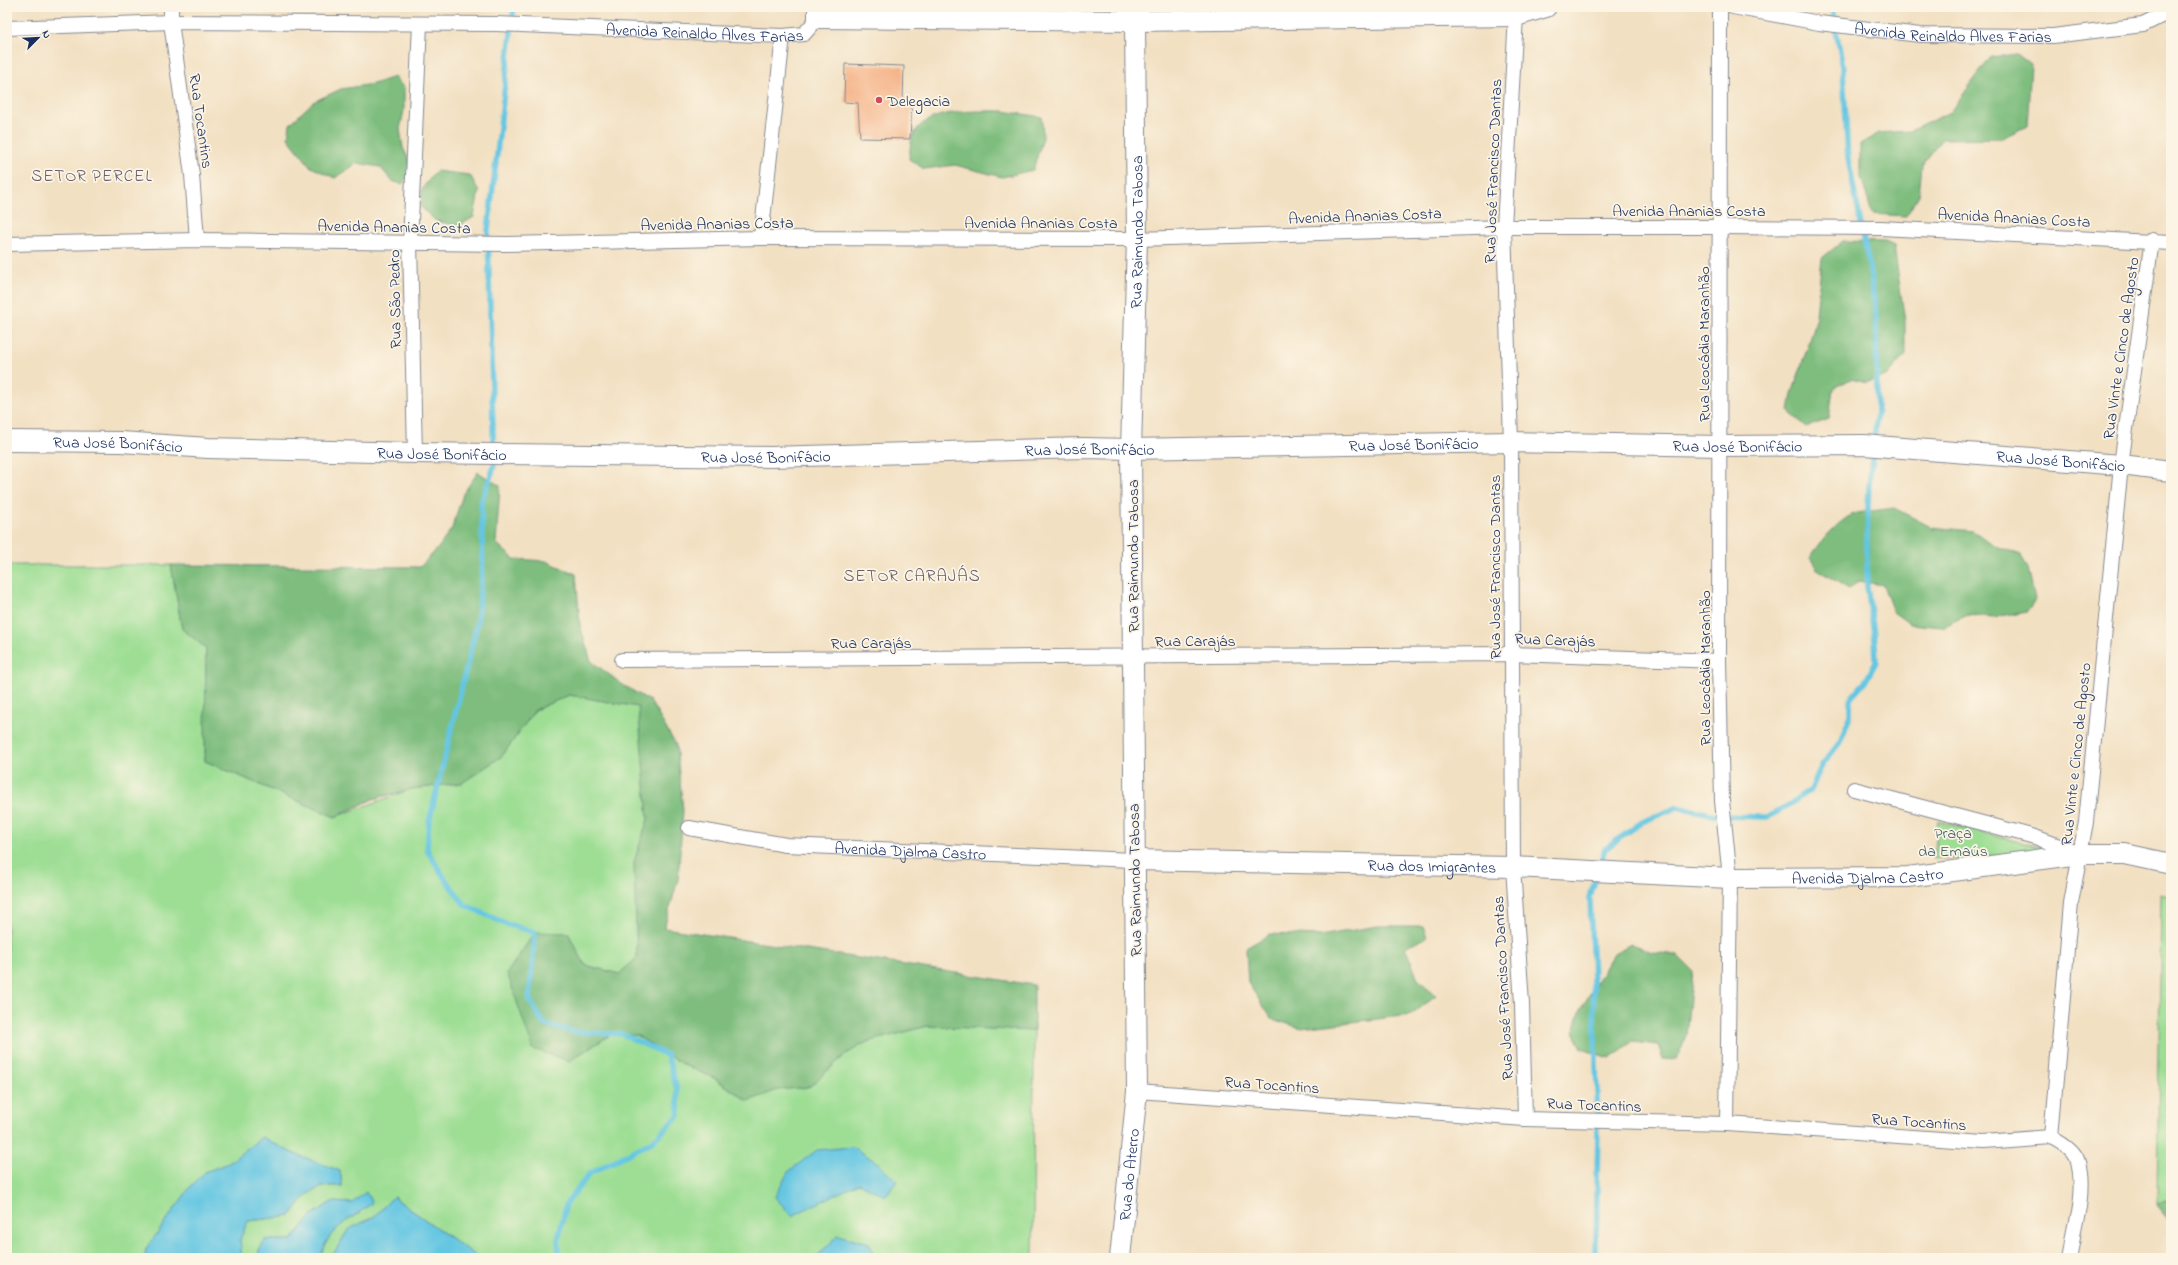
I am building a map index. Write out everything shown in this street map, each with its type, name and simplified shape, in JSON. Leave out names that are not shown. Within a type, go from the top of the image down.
[{"type":"street","name":"Rua Tocantins","points":[[171,7],[171,22],[192,175],[197,240]]},
{"type":"street","name":"Avenida Reinaldo Alves Farias","points":[[7,28],[171,22],[496,24],[783,36],[804,34],[818,12],[1135,21],[1520,11],[1546,7]]},
{"type":"street","name":"Rua Leocádia Maranhão","points":[[1720,7],[1719,227],[1721,446],[1719,660],[1722,800],[1730,878],[1727,1124]]},
{"type":"street","name":"Avenida Reinaldo Alves Farias","points":[[1732,7],[1819,23],[1920,35],[2053,36],[2143,25],[2171,12]]},
{"type":"street","name":"Rua José Francisco Dantas","points":[[1520,11],[1504,227],[1511,442],[1513,867],[1522,1004],[1525,1119]]},
{"type":"street","name":"Rua Raimundo Tabosa","points":[[1135,21],[1137,239],[1131,449],[1133,860],[1137,1091]]},
{"type":"street","name":"Rua São Pedro","points":[[415,454],[410,243],[420,24]]},
{"type":"street","points":[[761,238],[783,36]]},
{"type":"street","name":"Avenida Ananias Costa","points":[[7,244],[197,240],[507,244],[761,238],[1137,239],[1504,227],[1858,227],[2152,240],[2171,243]]},
{"type":"street","name":"Rua Vinte e Cinco de Agosto","points":[[2051,1137],[2071,904],[2086,822],[2121,464],[2152,240]]},
{"type":"street","name":"Rua José Bonifácio","points":[[7,441],[121,442],[208,448],[415,454],[770,457],[1083,448],[1131,449],[1511,442],[1721,446],[1874,446],[2121,464],[2171,470]]},
{"type":"street","name":"Rua Carajás","points":[[622,660],[1511,654],[1719,660]]},
{"type":"street","points":[[1854,788],[2036,837],[2081,854]]},
{"type":"street","name":"Avenida Djalma Castro","points":[[689,828],[786,845],[1133,860]]},
{"type":"street","name":"Avenida Djalma Castro","points":[[1730,878],[1908,877],[2081,854],[2125,854],[2171,864]]},
{"type":"street","name":"Rua dos Imigrantes","points":[[1133,860],[1513,867],[1610,874],[1730,878]]},
{"type":"street","name":"Rua Tocantins","points":[[1137,1091],[1525,1119],[1727,1124],[1984,1142],[2051,1137]]},
{"type":"street","name":"Rua do Aterro","points":[[1120,1258],[1137,1091]]},
{"type":"street","points":[[2051,1137],[2060,1141],[2078,1161],[2080,1181],[2078,1208],[2069,1258]]},
{"type":"green space","points":[[2017,54],[2031,65],[2027,126],[2002,138],[1942,139],[1922,165],[1919,195],[1906,216],[1872,214],[1860,173],[1860,144],[1879,133],[1910,131],[1950,112],[1991,57]]},
{"type":"green space","points":[[394,77],[404,88],[404,110],[400,129],[403,148],[409,160],[410,174],[402,184],[392,181],[380,167],[357,163],[335,178],[311,167],[288,138],[290,124],[313,102],[341,89],[373,84]]},
{"type":"green space","points":[[968,111],[1003,111],[1042,117],[1043,138],[1033,170],[1002,177],[955,165],[924,169],[909,159],[914,134],[920,126],[930,119],[941,115]]},
{"type":"green space","points":[[436,171],[470,175],[479,191],[474,217],[459,226],[436,221],[421,207],[422,189]]},
{"type":"green space","points":[[1843,241],[1885,242],[1894,246],[1905,322],[1905,355],[1888,375],[1866,383],[1851,379],[1833,388],[1829,419],[1807,427],[1789,412],[1792,394],[1815,325],[1822,258]]},
{"type":"green space","points":[[478,472],[500,486],[496,543],[514,559],[546,561],[576,574],[580,626],[591,661],[623,685],[650,701],[676,745],[683,810],[678,880],[664,928],[1034,985],[1034,1031],[927,1026],[867,1042],[846,1054],[809,1087],[778,1090],[748,1101],[714,1078],[684,1065],[636,1035],[610,1035],[569,1061],[533,1049],[507,973],[535,932],[568,933],[585,965],[619,974],[637,958],[634,862],[648,819],[638,707],[569,695],[535,710],[502,756],[462,783],[412,789],[373,799],[335,817],[205,761],[206,648],[182,629],[171,565],[420,567],[439,547],[452,528],[463,494]]},
{"type":"green space","points":[[1894,508],[1931,527],[1973,531],[1996,546],[2021,555],[2028,569],[2035,600],[2027,611],[1994,617],[1967,615],[1942,627],[1910,624],[1893,612],[1883,585],[1858,581],[1849,589],[1818,570],[1810,558],[1824,539],[1843,520],[1857,513]]},
{"type":"green space","points":[[7,565],[171,565],[182,629],[206,648],[205,761],[335,817],[412,789],[462,783],[502,756],[535,710],[569,695],[639,707],[648,820],[634,862],[637,958],[619,974],[585,965],[568,933],[569,1061],[610,1035],[636,1035],[684,1065],[714,1078],[748,1101],[778,1089],[809,1087],[846,1054],[867,1042],[928,1026],[1034,1031],[1033,1258],[876,1258],[869,1243],[838,1235],[816,1258],[479,1258],[393,1197],[375,1216],[348,1230],[331,1258],[321,1258],[330,1236],[346,1221],[360,1213],[352,1203],[332,1202],[312,1215],[292,1240],[265,1240],[259,1250],[259,1258],[242,1258],[240,1239],[248,1221],[290,1216],[306,1196],[317,1189],[342,1186],[340,1171],[290,1152],[262,1137],[229,1163],[205,1172],[146,1249],[145,1258],[7,1258]],"holes":[[[897,1181],[885,1196],[859,1183]]]},
{"type":"green space","name":"Praça da Emaús","points":[[1938,821],[2054,851],[1934,859]]},
{"type":"green space","points":[[2161,894],[2171,897],[2171,1202],[2165,1200],[2157,1205]]},
{"type":"green space","points":[[1377,926],[1423,926],[1427,937],[1405,947],[1418,979],[1436,996],[1411,1015],[1301,1028],[1272,1019],[1248,983],[1246,948],[1270,934],[1320,936]]},
{"type":"green space","points":[[1631,944],[1652,952],[1677,955],[1693,971],[1686,1035],[1677,1060],[1663,1059],[1658,1045],[1633,1042],[1609,1058],[1582,1049],[1574,1031],[1581,1009],[1614,953]]},
{"type":"green space","points":[[2165,1200],[2171,1202],[2171,1222],[2157,1205]]},
{"type":"water","points":[[262,1137],[290,1152],[340,1171],[342,1186],[317,1189],[306,1196],[290,1216],[248,1221],[240,1239],[242,1258],[145,1258],[146,1249],[191,1186],[205,1172],[229,1163]]},
{"type":"water","points":[[853,1147],[878,1163],[897,1181],[885,1196],[859,1183],[792,1216],[775,1197],[788,1172],[817,1150]]},
{"type":"water","points":[[366,1192],[372,1203],[334,1232],[328,1239],[321,1258],[259,1258],[259,1250],[265,1240],[292,1240],[312,1215],[332,1202],[352,1203]]},
{"type":"water","points":[[393,1197],[479,1258],[331,1258],[348,1230],[375,1216]]},
{"type":"water","points":[[838,1235],[869,1243],[876,1258],[816,1258]]},
{"type":"building","points":[[845,64],[904,66],[903,102],[912,103],[910,139],[860,138],[858,103],[844,102]]},
{"type":"waterway","points":[[514,7],[488,230],[494,467],[481,502],[483,563],[477,624],[429,822],[427,850],[445,879],[465,905],[506,924],[535,932],[529,999],[544,1024],[577,1032],[622,1034],[667,1055],[677,1089],[679,1115],[653,1141],[589,1174],[566,1204],[558,1240],[559,1258]]},
{"type":"waterway","points":[[1596,1258],[1598,1120],[1590,897],[1605,849],[1642,822],[1678,807],[1720,816],[1767,817],[1781,810],[1811,790],[1822,765],[1840,742],[1850,716],[1850,699],[1865,682],[1876,662],[1875,641],[1867,586],[1869,485],[1877,412],[1876,315],[1869,265],[1848,159],[1843,68],[1832,7]]},
{"type":"place","name":"Delegacia","points":[[879,100]]},
{"type":"district","name":"SETOR PERCEL","points":[[92,175]]},
{"type":"district","name":"SETOR CARAJÁS","points":[[912,575]]}]
